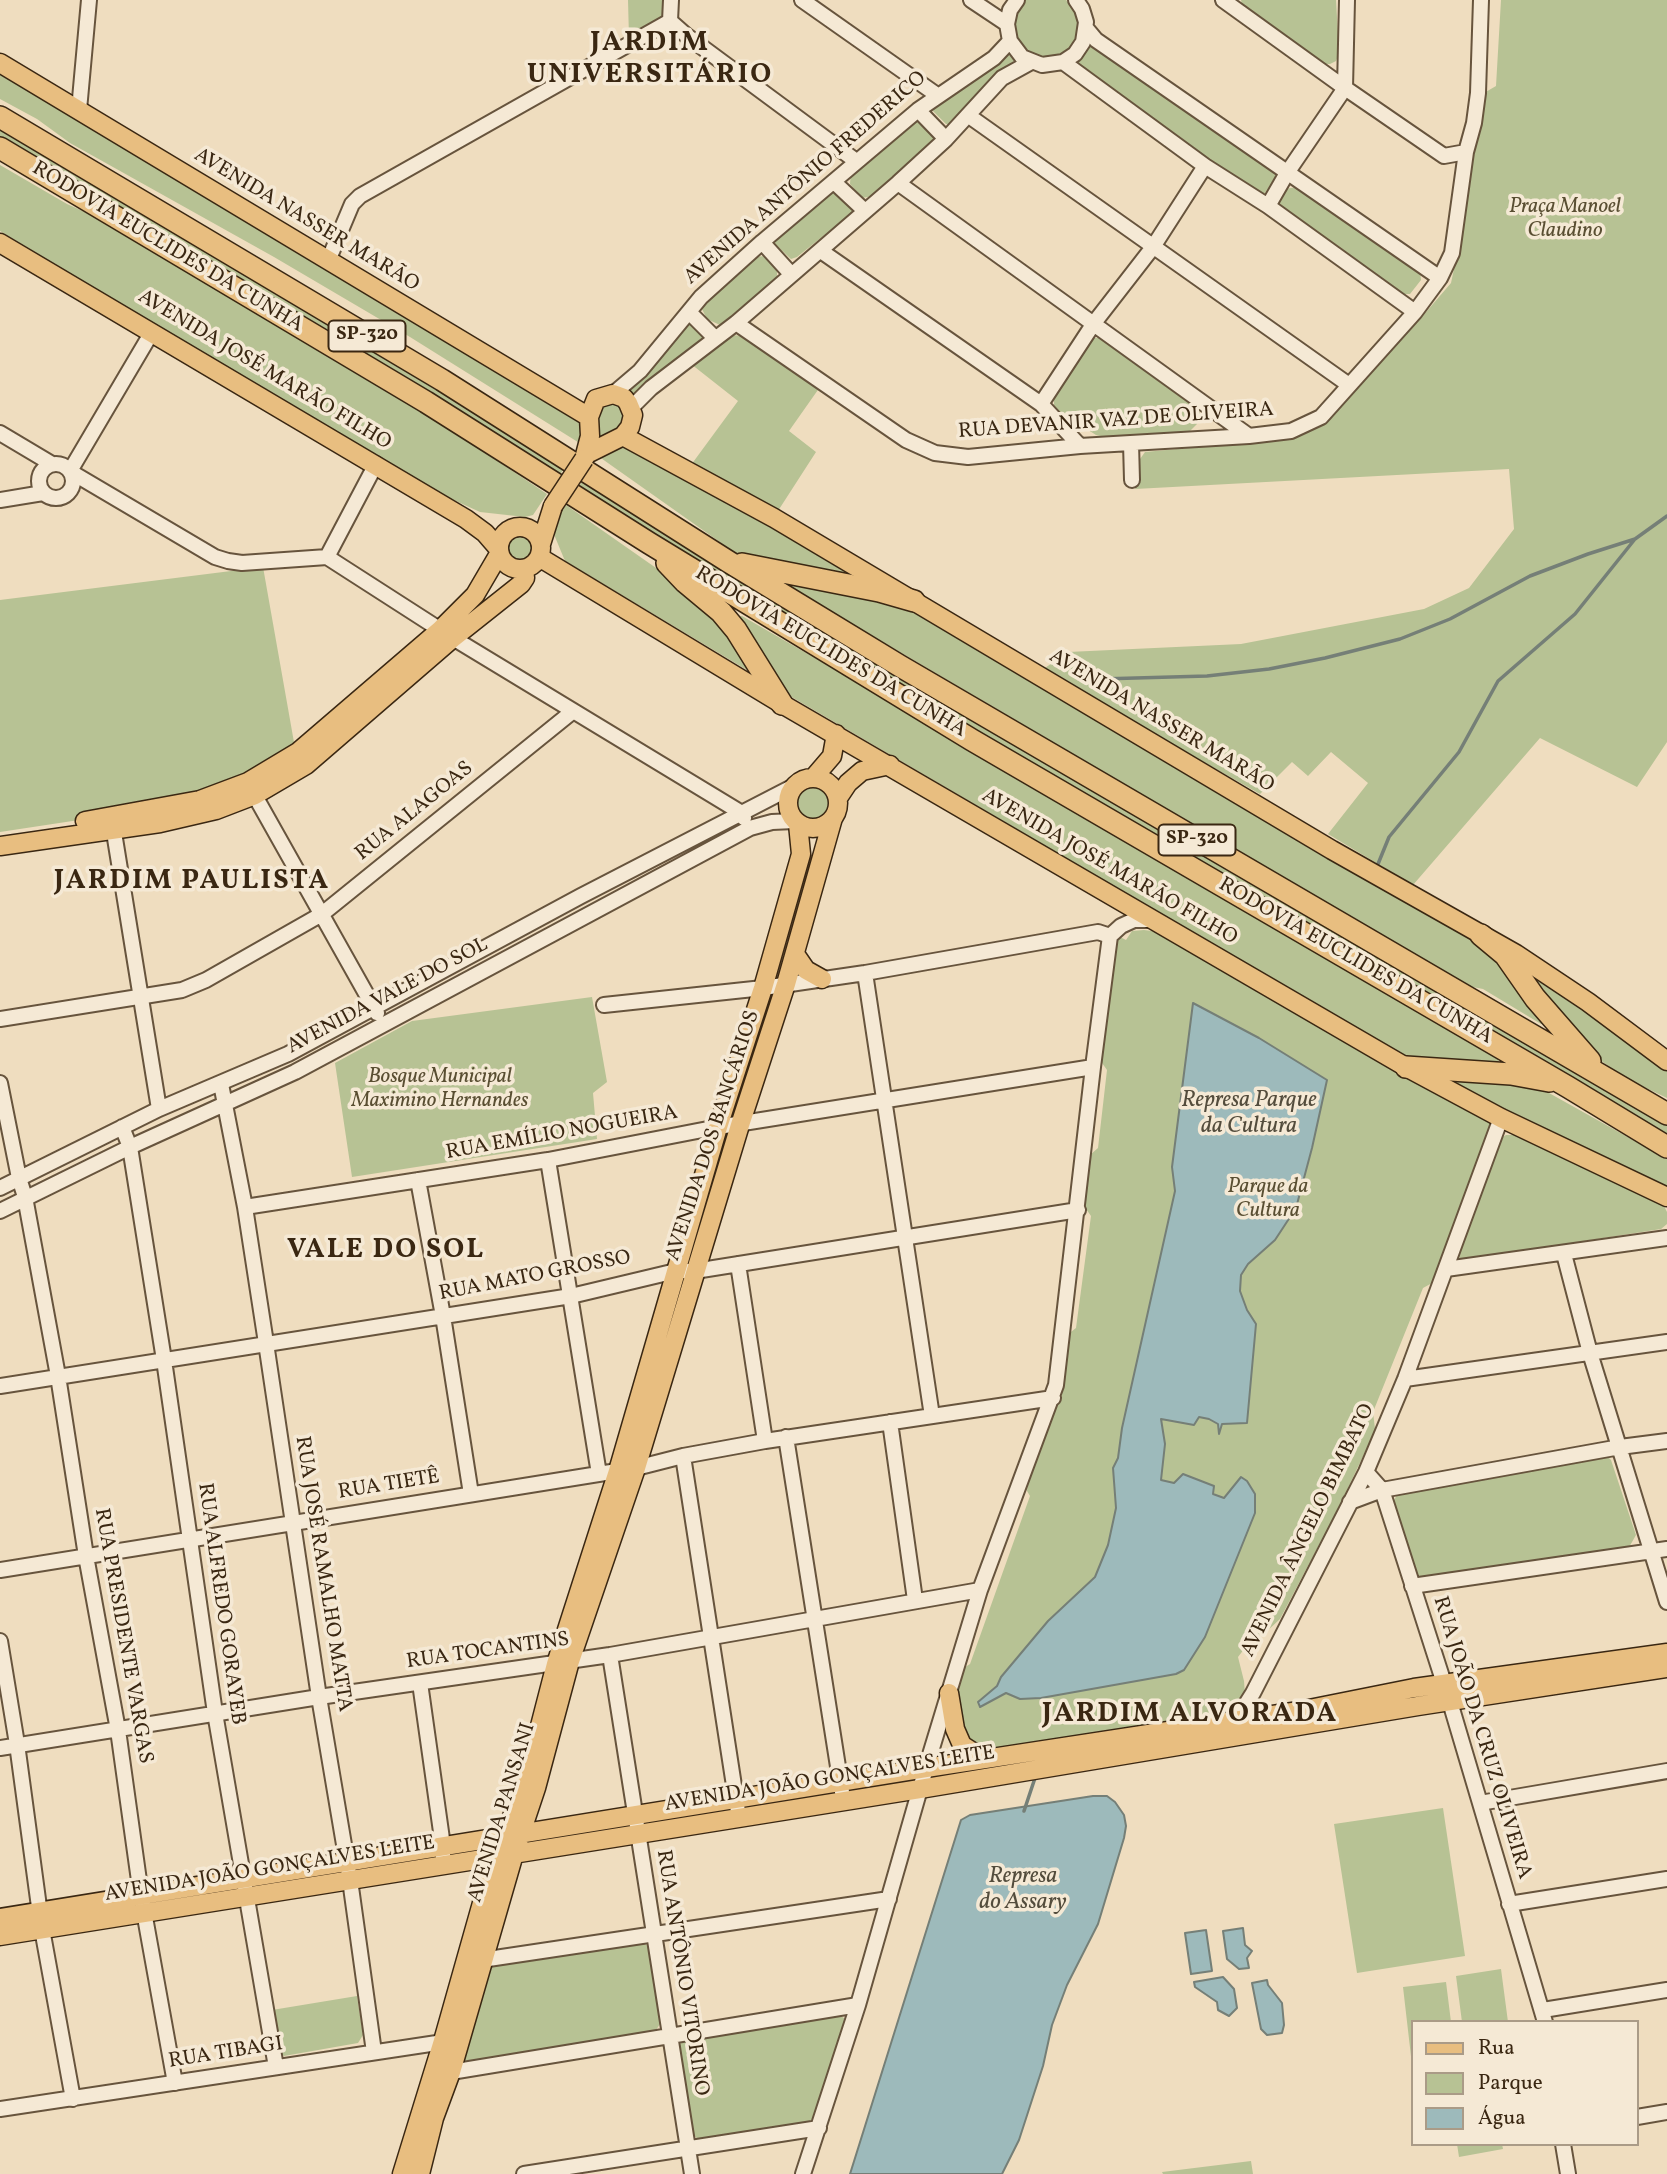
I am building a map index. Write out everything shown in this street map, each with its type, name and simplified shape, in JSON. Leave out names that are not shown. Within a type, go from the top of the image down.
[{"type":"highway","name":"RODOVIA EUCLIDES DA CUNHA","points":[[0,117],[442,380],[729,562],[900,666],[1667,1114]]},
{"type":"highway","name":"RODOVIA EUCLIDES DA CUNHA","points":[[0,148],[426,402],[649,543],[972,740],[1667,1147]]},
{"type":"highway","points":[[0,156],[46,174]]},
{"type":"highway","points":[[649,543],[685,582],[721,612],[736,630],[782,704]]},
{"type":"highway","points":[[729,562],[879,591],[914,601]]},
{"type":"highway","points":[[1481,935],[1505,955],[1567,1038],[1608,1080]]},
{"type":"highway","points":[[1406,1067],[1511,1074],[1568,1087]]},
{"type":"main road","name":"AVENIDA NASSER MARÃO","points":[[0,63],[589,417]]},
{"type":"main road","name":"AVENIDA JOSÉ MARÃO FILHO","points":[[0,243],[466,519],[485,533],[499,551]]},
{"type":"main road","name":"AVENIDA ANTÔNIO FREDERICO","points":[[589,417],[591,406],[596,399],[613,394]]},
{"type":"main road","points":[[585,456],[623,436],[632,421],[631,408],[624,398],[613,394]]},
{"type":"main road","points":[[0,834],[56,831],[113,823],[252,789],[298,752],[350,717],[447,634],[521,584],[535,557],[552,508],[585,456],[590,430],[589,417]]},
{"type":"main road","name":"AVENIDA NASSER MARÃO","points":[[623,436],[774,518],[1342,856],[1516,954],[1588,1002],[1667,1061]]},
{"type":"main road","points":[[447,634],[475,595],[499,551],[501,536],[552,508]]},
{"type":"main road","points":[[516,527],[529,528],[539,537],[535,557]]},
{"type":"main road","points":[[499,551],[509,566],[535,557]]},
{"type":"main road","name":"AVENIDA JOSÉ MARÃO FILHO","points":[[535,557],[1406,1067],[1501,1118],[1667,1197]]},
{"type":"main road","points":[[814,777],[832,756],[836,734]]},
{"type":"main road","points":[[838,798],[848,783],[862,771],[890,765]]},
{"type":"main road","points":[[814,777],[827,781],[838,798],[838,805],[834,818],[821,827],[805,827],[796,822],[790,814],[787,799],[799,781],[814,777]]},
{"type":"main road","name":"AVENIDA DOS BANCÁRIOS","points":[[636,1468],[740,1125],[786,984],[834,818]]},
{"type":"main road","name":"AVENIDA DOS BANCÁRIOS","points":[[618,1471],[801,854],[796,822]]},
{"type":"main road","points":[[0,846],[56,831]]},
{"type":"main road","points":[[794,954],[806,970],[822,979]]},
{"type":"main road","name":"AVENIDA PANSANI","points":[[563,1662],[636,1468]]},
{"type":"main road","name":"AVENIDA PANSANI","points":[[402,2174],[451,2041],[474,1961],[514,1854],[513,1835],[618,1471]]},
{"type":"main road","name":"AVENIDA JOÃO GONÇALVES LEITE","points":[[0,1918],[41,1920],[143,1904],[195,1905],[245,1897],[295,1880],[397,1863],[443,1846],[1265,1715],[1416,1697],[1450,1702],[1667,1653]]},
{"type":"main road","name":"AVENIDA JOÃO GONÇALVES LEITE","points":[[397,1863],[443,1865],[920,1790],[1416,1697],[1444,1684],[1667,1668]]},
{"type":"main road","points":[[949,1692],[954,1729],[962,1745],[976,1754],[995,1758]]},
{"type":"main road","points":[[796,1789],[799,1809]]},
{"type":"main road","points":[[686,1807],[688,1826]]},
{"type":"main road","points":[[584,1823],[584,1843]]},
{"type":"main road","name":"AVENIDA PANSANI","points":[[474,1961],[495,1857],[513,1835]]},
{"type":"main road","name":"AVENIDA JOÃO GONÇALVES LEITE","points":[[143,1904],[192,1887],[243,1878],[295,1880]]},
{"type":"main road","points":[[192,1887],[195,1905]]},
{"type":"main road","name":"AVENIDA JOÃO GONÇALVES LEITE","points":[[0,1936],[41,1920]]},
{"type":"main road","name":"AVENIDA PANSANI","points":[[420,2174],[434,2118],[451,2072],[451,2041]]},
{"type":"street","points":[[79,110],[89,0]]},
{"type":"street","points":[[671,0],[670,21],[687,37],[856,161]]},
{"type":"street","points":[[802,0],[937,95]]},
{"type":"street","points":[[971,0],[1007,24]]},
{"type":"street","points":[[1017,0],[1010,10],[1007,24],[1010,41],[1022,57],[1031,62],[1053,65],[1075,54],[1083,42],[1089,0]]},
{"type":"street","points":[[1076,0],[1082,9],[1086,25],[1096,40],[1440,278]]},
{"type":"street","points":[[1223,0],[1444,156],[1466,152]]},
{"type":"street","points":[[1268,206],[1287,173],[1345,88],[1347,0]]},
{"type":"street","name":"RUA DEVANIR VAZ DE OLIVEIRA","points":[[736,323],[905,440],[935,453],[968,457],[1291,431],[1321,417],[1415,312],[1440,278],[1452,253],[1466,152],[1478,93],[1481,0]]},
{"type":"street","points":[[328,261],[352,204],[360,196],[670,21]]},
{"type":"street","name":"AVENIDA ANTÔNIO FREDERICO","points":[[613,394],[640,371],[701,297],[762,242],[918,110],[994,58],[1010,41]]},
{"type":"street","points":[[631,408],[651,388],[714,337],[736,323],[898,183],[969,116],[1002,78],[1031,62]]},
{"type":"street","points":[[1063,62],[1205,166],[1268,206],[1415,312]]},
{"type":"street","points":[[918,110],[946,139]]},
{"type":"street","points":[[969,116],[1349,385]]},
{"type":"street","points":[[1041,404],[1094,323],[1153,247],[1205,166]]},
{"type":"street","points":[[834,181],[865,211]]},
{"type":"street","points":[[898,183],[1249,436]]},
{"type":"street","points":[[762,242],[791,274]]},
{"type":"street","points":[[821,251],[1041,404],[1080,446]]},
{"type":"street","points":[[689,312],[714,337]]},
{"type":"street","points":[[38,490],[42,471],[67,467],[152,332]]},
{"type":"street","points":[[0,433],[67,467],[215,557],[243,563],[327,556],[572,712],[740,812],[750,828]]},
{"type":"street","points":[[1131,443],[1132,480]]},
{"type":"street","points":[[327,556],[376,464]]},
{"type":"street","points":[[0,500],[38,490],[57,499],[66,495],[73,482],[67,467]]},
{"type":"street","name":"RUA ALAGOAS","points":[[0,1019],[181,989],[206,980],[322,914],[572,712]]},
{"type":"street","name":"AVENIDA VALE DO SOL","points":[[0,1188],[159,1109],[288,1054],[373,1006],[794,786]]},
{"type":"street","points":[[252,789],[382,1024]]},
{"type":"street","name":"AVENIDA VALE DO SOL","points":[[0,1211],[130,1146],[295,1072],[750,828],[772,822],[796,822]]},
{"type":"street","points":[[113,823],[159,1109]]},
{"type":"street","points":[[644,863],[653,880]]},
{"type":"street","points":[[581,896],[590,913]]},
{"type":"street","points":[[803,2174],[858,2006],[980,1590],[1053,1398],[1110,936],[1134,919],[1152,920]]},
{"type":"street","points":[[604,1005],[763,988],[865,973],[1098,932],[1110,936]]},
{"type":"street","points":[[865,973],[932,1416]]},
{"type":"street","name":"RUA EMÍLIO NOGUEIRA","points":[[245,1207],[548,1160],[718,1127],[1093,1067]]},
{"type":"street","name":"RUA PRESIDENTE VARGAS","points":[[0,1083],[25,1197],[58,1376],[86,1556],[118,1730],[143,1904],[175,2083]]},
{"type":"street","name":"RUA JOSÉ RAMALHO MATTA","points":[[221,1084],[245,1207],[319,1697],[349,1872],[374,2052]]},
{"type":"street","name":"AVENIDA ÂNGELO BIMBATO","points":[[1236,1720],[1253,1693],[1366,1472],[1405,1379],[1501,1118]]},
{"type":"street","name":"RUA ALFREDO GORAYEB","points":[[122,1127],[130,1146],[215,1713],[276,2067]]},
{"type":"street","points":[[548,1160],[599,1474]]},
{"type":"street","points":[[418,1180],[471,1494]]},
{"type":"street","name":"RUA MATO GROSSO","points":[[0,1386],[571,1296],[676,1271],[695,1271],[1078,1210]]},
{"type":"street","points":[[1446,1269],[1660,1239],[1667,1231]]},
{"type":"street","points":[[1563,1254],[1590,1353],[1667,1602]]},
{"type":"street","points":[[738,1264],[765,1441]]},
{"type":"street","points":[[1405,1379],[1667,1342]]},
{"type":"street","points":[[636,1468],[683,1456],[786,1437],[1053,1398]]},
{"type":"street","points":[[890,1422],[915,1600]]},
{"type":"street","points":[[786,1437],[843,1802]]},
{"type":"street","points":[[1350,1502],[1382,1490],[1667,1441]]},
{"type":"street","points":[[683,1456],[739,1818]]},
{"type":"street","name":"RUA TIETÊ","points":[[0,1570],[636,1468]]},
{"type":"street","name":"RUA JOÃO DA CRUZ OLIVEIRA","points":[[1366,1472],[1382,1490],[1450,1702],[1544,2016]]},
{"type":"street","points":[[1412,1586],[1667,1549]]},
{"type":"street","name":"RUA TOCANTINS","points":[[0,1748],[319,1697],[610,1655],[980,1590]]},
{"type":"street","points":[[0,1641],[41,1920],[74,2099]]},
{"type":"street","name":"RUA ANTÔNIO VITORINO","points":[[610,1655],[692,2174]]},
{"type":"street","points":[[421,1682],[443,1846],[443,1865]]},
{"type":"street","points":[[1253,1693],[1265,1715]]},
{"type":"street","points":[[1480,1803],[1667,1771]]},
{"type":"street","points":[[1509,1904],[1667,1879]]},
{"type":"street","points":[[474,1961],[889,1899]]},
{"type":"street","points":[[1544,2016],[1667,1990]]},
{"type":"street","points":[[451,2072],[858,2006]]},
{"type":"street","name":"RUA TIBAGI","points":[[0,2109],[451,2041]]},
{"type":"street","points":[[1639,2117],[1667,2112]]},
{"type":"street","points":[[524,2174],[819,2128]]},
{"type":"street","points":[[1563,2146],[1569,2174]]},
{"type":"green space","points":[[628,0],[666,0],[666,12],[662,21],[629,38]]},
{"type":"green space","points":[[1025,0],[1066,0],[1075,10],[1079,20],[1076,41],[1062,56],[1041,60],[1023,51],[1012,33],[1015,12]]},
{"type":"green space","points":[[1241,0],[1336,0],[1339,53],[1336,61],[1321,64],[1243,10]]},
{"type":"green space","name":"Praça Manoel Claudino","points":[[1501,0],[1667,0],[1667,742],[1637,787],[1540,738],[1413,885],[1328,834],[1368,783],[1331,752],[1308,776],[1292,762],[1260,794],[1042,670],[1068,652],[1241,644],[1424,609],[1469,588],[1514,529],[1509,469],[1135,489],[1140,481],[1140,459],[1145,452],[1250,442],[1324,422],[1451,283],[1484,93],[1496,86]]},
{"type":"green space","points":[[1090,45],[1096,45],[1275,171],[1275,177],[1265,193],[1256,193],[1079,69],[1079,61]]},
{"type":"green space","points":[[1005,54],[1011,56],[1014,61],[1000,71],[954,124],[946,124],[933,111],[935,104]]},
{"type":"green space","points":[[0,68],[586,425],[581,444],[410,337],[70,143],[37,119],[0,99]]},
{"type":"green space","points":[[913,119],[921,120],[934,132],[933,143],[873,196],[862,198],[850,184],[851,170]]},
{"type":"green space","points":[[0,123],[566,465],[558,478],[0,141]]},
{"type":"green space","points":[[0,165],[67,204],[96,217],[421,410],[547,494],[533,515],[525,517],[480,512],[423,486],[0,231]]},
{"type":"green space","points":[[1297,187],[1420,270],[1421,280],[1410,294],[1400,294],[1280,209],[1279,200],[1285,189]]},
{"type":"green space","points":[[831,190],[838,190],[852,207],[852,213],[791,259],[775,244],[776,236]]},
{"type":"green space","points":[[765,256],[777,270],[777,278],[720,325],[707,319],[701,307],[706,297],[753,257]]},
{"type":"green space","points":[[690,322],[703,333],[702,342],[639,394],[629,391],[629,387],[685,324]]},
{"type":"green space","points":[[727,335],[749,336],[820,387],[789,431],[816,452],[776,514],[691,465],[738,401],[691,364]]},
{"type":"green space","points":[[1093,338],[1105,338],[1198,405],[1200,415],[1197,424],[1189,432],[1105,437],[1096,435],[1054,408],[1054,395]]},
{"type":"green space","points":[[619,400],[627,426],[591,447],[600,405]]},
{"type":"green space","points":[[612,445],[636,450],[654,458],[852,573],[850,577],[741,557],[598,456]]},
{"type":"green space","points":[[585,477],[1667,1120],[1667,1139],[1026,766],[576,491]]},
{"type":"green space","points":[[566,505],[699,598],[762,679],[565,561],[553,532],[556,519]]},
{"type":"green space","points":[[519,528],[532,534],[538,547],[532,560],[519,566],[506,560],[500,547],[506,534]]},
{"type":"green space","points":[[263,567],[295,748],[246,778],[198,796],[112,815],[0,832],[0,600]]},
{"type":"green space","points":[[779,581],[890,597],[1494,949],[1546,1024],[1541,1024],[1483,989],[1468,986]]},
{"type":"green space","points":[[742,616],[1200,880],[1497,1057],[1500,1065],[1422,1063],[1402,1055],[778,689],[736,617]]},
{"type":"green space","points":[[813,781],[828,788],[835,803],[828,818],[813,825],[798,818],[791,803],[798,788]]},
{"type":"green space","name":"Parque da Cultura","points":[[1132,931],[1159,932],[1488,1118],[1490,1123],[1485,1151],[1434,1282],[1423,1288],[1373,1412],[1373,1435],[1340,1505],[1280,1619],[1264,1634],[1251,1640],[1238,1657],[1245,1694],[1239,1707],[1230,1715],[1000,1751],[968,1744],[953,1711],[959,1671],[970,1664],[1030,1496],[1027,1491],[1028,1481],[1067,1335],[1076,1328],[1091,1216],[1084,1206],[1090,1155],[1098,1148],[1107,1070],[1100,1060],[1115,939],[1118,936],[1126,940]]},
{"type":"green space","points":[[1542,977],[1667,1069],[1667,1098],[1625,1078],[1593,1055],[1534,984],[1536,978]]},
{"type":"green space","name":"Bosque Municipal Maximino Hernandes","points":[[592,997],[607,1082],[593,1093],[597,1139],[352,1177],[335,1063],[412,1021]]},
{"type":"green space","points":[[1433,1073],[1524,1079],[1667,1159],[1667,1192],[1451,1085]]},
{"type":"green space","points":[[1506,1135],[1514,1135],[1664,1206],[1667,1224],[1661,1229],[1463,1260],[1457,1256],[1500,1139]]},
{"type":"green space","points":[[1606,1455],[1611,1460],[1636,1535],[1628,1549],[1422,1579],[1414,1571],[1393,1502],[1398,1493]]},
{"type":"green space","points":[[1443,1808],[1465,1956],[1357,1973],[1334,1824]]},
{"type":"green space","points":[[641,1941],[649,1947],[660,2024],[656,2030],[462,2064],[486,1970],[497,1964]]},
{"type":"green space","points":[[1501,1969],[1508,2020],[1462,2020],[1456,1976]]},
{"type":"green space","points":[[1446,1982],[1451,2020],[1412,2020],[1412,2065],[1403,1987]]},
{"type":"green space","points":[[357,1996],[363,2035],[358,2043],[284,2056],[277,2050],[272,2010]]},
{"type":"green space","points":[[839,2015],[844,2018],[845,2025],[816,2115],[810,2121],[701,2141],[693,2135],[679,2046],[686,2037]]},
{"type":"green space","points":[[1457,2146],[1502,2146],[1503,2149],[1459,2157]]},
{"type":"green space","points":[[1251,2161],[1253,2174],[1162,2172]]},
{"type":"water","name":"Represa Parque da Cultura","points":[[1193,1003],[1259,1038],[1327,1080],[1296,1208],[1275,1240],[1248,1264],[1241,1275],[1240,1291],[1256,1324],[1247,1423],[1222,1424],[1219,1434],[1218,1424],[1209,1419],[1199,1417],[1194,1425],[1161,1419],[1165,1444],[1161,1480],[1174,1483],[1183,1474],[1214,1486],[1213,1494],[1224,1498],[1241,1477],[1255,1494],[1255,1513],[1205,1637],[1184,1670],[1176,1674],[1041,1698],[1020,1699],[1006,1693],[980,1707],[978,1702],[997,1686],[1001,1677],[1048,1621],[1095,1577],[1108,1545],[1116,1508],[1113,1468],[1118,1458],[1122,1428],[1175,1191],[1172,1167]]},
{"type":"water","name":"Represa do Assary","points":[[1107,1796],[1115,1802],[1124,1815],[1124,1838],[1098,1924],[1067,1985],[1052,2025],[1043,2066],[1019,2140],[1002,2174],[850,2174],[961,1820],[970,1815]]},
{"type":"water","points":[[1243,1928],[1245,1945],[1252,1951],[1247,1958],[1249,1968],[1239,1969],[1227,1959],[1223,1931]]},
{"type":"water","points":[[1206,1930],[1212,1971],[1191,1974],[1185,1933]]},
{"type":"water","points":[[1223,1977],[1234,1989],[1237,2008],[1229,2016],[1218,2010],[1217,2002],[1195,1987],[1194,1982]]},
{"type":"water","points":[[1267,1980],[1282,2003],[1282,2033],[1267,2035],[1261,2029],[1252,1983]]},
{"type":"waterway","points":[[1378,864],[1389,837],[1459,752],[1498,681],[1575,614],[1635,539],[1667,516]]},
{"type":"waterway","points":[[1100,679],[1207,676],[1269,669],[1400,639],[1450,619],[1530,576],[1635,539]]},
{"type":"waterway","points":[[1024,1811],[1036,1775]]},
{"type":"district","name":"JARDIM UNIVERSITÁRIO","points":[[650,61]]},
{"type":"district","name":"JARDIM PAULISTA","points":[[192,883]]},
{"type":"district","name":"VALE DO SOL","points":[[386,1252]]},
{"type":"district","name":"JARDIM ALVORADA","points":[[1190,1716]]}]
